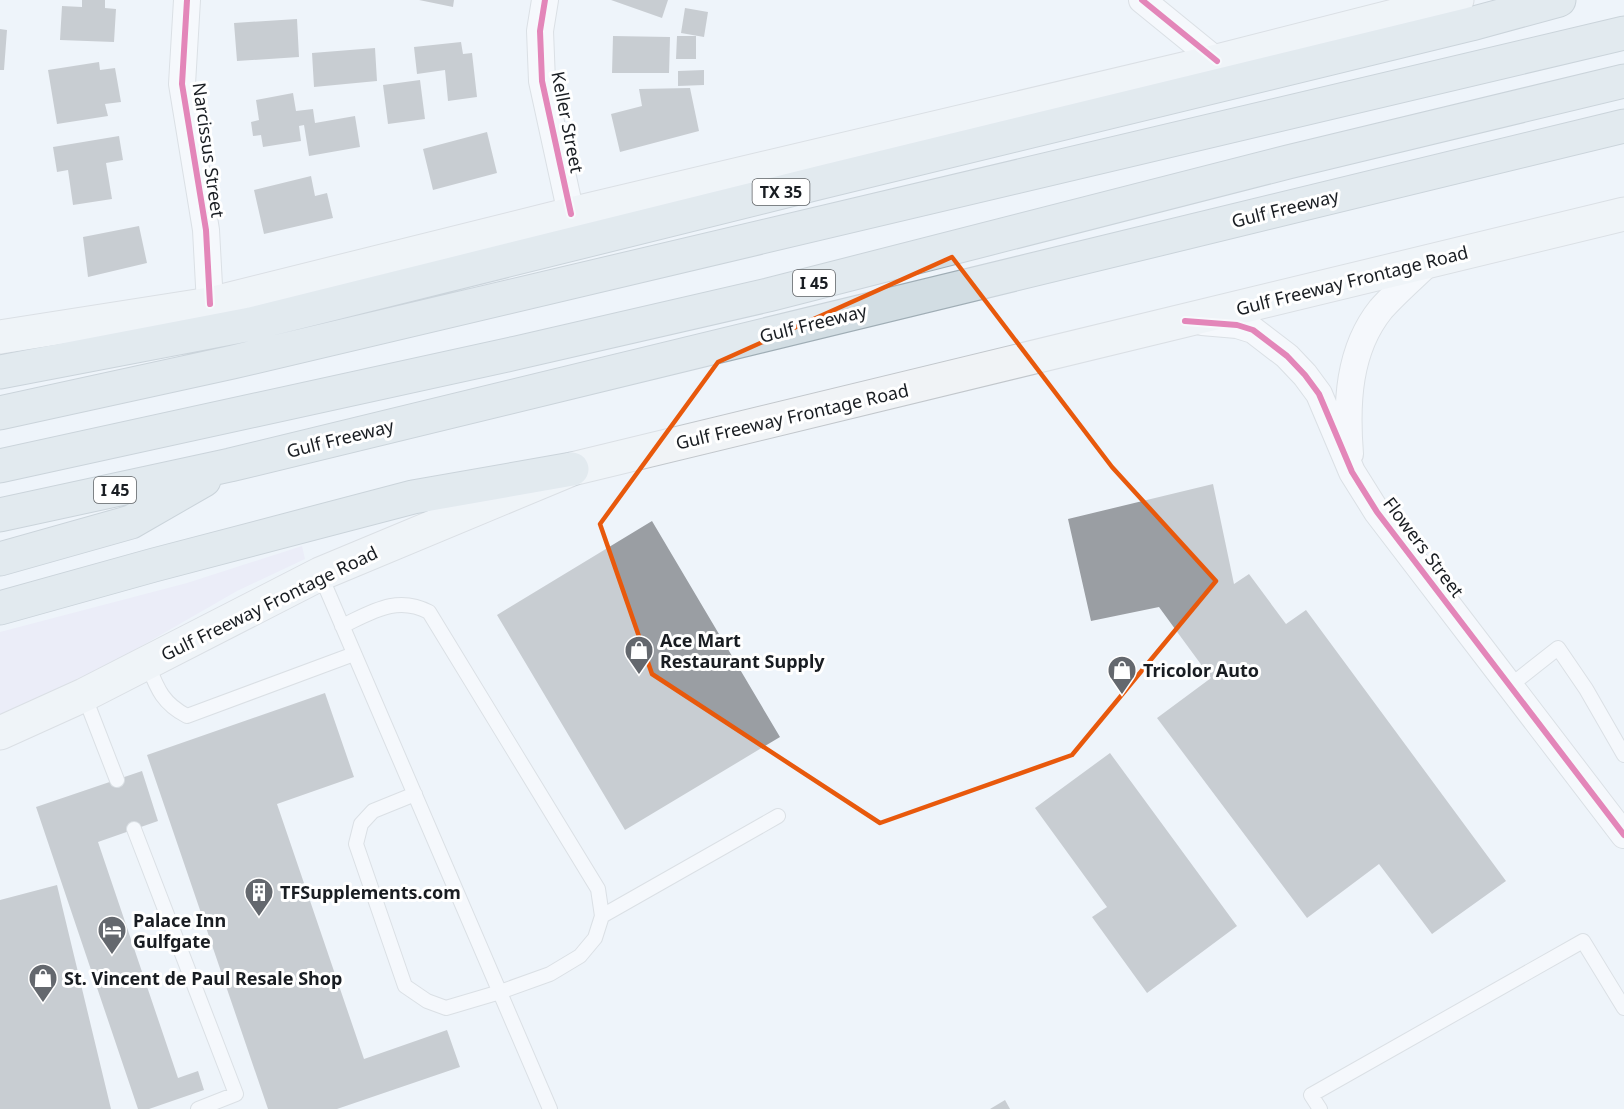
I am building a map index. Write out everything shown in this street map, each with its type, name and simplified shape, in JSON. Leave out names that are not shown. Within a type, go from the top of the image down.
[{"type":"highway","name":"TX 35","points":[[0,372],[251,324],[1471,24],[1559,0]]},
{"type":"highway","points":[[0,413],[244,359],[1624,33]]},
{"type":"highway","name":"I 45","points":[[0,466],[516,354],[768,295],[1276,165],[1624,81]]},
{"type":"highway","name":"Gulf Freeway","points":[[0,515],[230,465],[1624,126]]},
{"type":"highway","points":[[0,559],[130,522],[230,465]]},
{"type":"highway","points":[[0,608],[413,497],[572,469]]},
{"type":"main road","points":[[0,336],[210,304],[572,214],[1217,61],[1457,0]]},
{"type":"main road","name":"Gulf Freeway Frontage Road","points":[[0,733],[84,695],[320,574],[572,469],[1624,214]]},
{"type":"street","name":"Narcissus Street","points":[[187,0],[182,84],[206,230],[210,304]]},
{"type":"street","name":"Keller Street","points":[[544,0],[540,31],[542,81],[572,214]]},
{"type":"street","points":[[1142,0],[1217,61]]},
{"type":"street","name":"Flowers Street","points":[[1352,472],[1348,397],[1353,368],[1363,340],[1380,311],[1430,261]]},
{"type":"street","name":"Flowers Street","points":[[1185,321],[1236,325],[1253,330],[1287,356],[1305,375],[1318,394],[1352,472],[1377,512],[1624,835]]},
{"type":"lane","points":[[320,574],[550,1109]]},
{"type":"lane","points":[[342,626],[388,606],[416,606],[429,612],[598,889],[602,916],[595,938],[580,956],[550,974],[446,1008],[427,1001],[405,986],[356,844],[361,824],[373,811],[415,794]]},
{"type":"lane","points":[[1510,685],[1558,648],[1586,689],[1624,755]]},
{"type":"lane","points":[[147,663],[158,691],[172,708],[187,716],[354,654]]},
{"type":"lane","points":[[84,695],[117,780]]},
{"type":"lane","points":[[602,916],[778,816]]},
{"type":"lane","points":[[134,829],[236,1094],[198,1109]]},
{"type":"lane","points":[[1320,1109],[1311,1095],[1583,941],[1619,988],[1624,1008]]},
{"type":"highlighted area","points":[[952,257],[1112,467],[1216,581],[1072,755],[880,823],[652,674],[600,524],[718,362]]},
{"type":"shaded area","points":[[302,546],[305,559],[237,591],[84,679],[0,718],[0,632],[187,583]]},
{"type":"building","points":[[82,0],[105,0],[105,8],[116,9],[114,42],[60,40],[62,6],[82,7]]},
{"type":"building","points":[[419,0],[454,0],[453,7]]},
{"type":"building","points":[[611,0],[668,0],[662,18]]},
{"type":"building","points":[[685,8],[708,12],[704,37],[681,33]]},
{"type":"building","points":[[297,19],[299,57],[237,61],[234,23]]},
{"type":"building","points":[[0,29],[7,30],[4,70],[0,70]]},
{"type":"building","points":[[613,36],[670,37],[669,73],[612,73]]},
{"type":"building","points":[[677,36],[696,36],[696,59],[676,59]]},
{"type":"building","points":[[461,42],[463,54],[472,53],[477,97],[448,101],[445,70],[417,74],[414,47]]},
{"type":"building","points":[[375,48],[377,81],[314,87],[312,53]]},
{"type":"building","points":[[99,62],[100,70],[115,68],[121,102],[105,104],[108,116],[57,124],[48,70]]},
{"type":"building","points":[[704,70],[704,85],[678,86],[678,71]]},
{"type":"building","points":[[420,80],[425,119],[388,124],[383,85]]},
{"type":"building","points":[[690,88],[699,131],[620,152],[611,114],[642,106],[639,89]]},
{"type":"building","points":[[293,93],[296,111],[313,109],[315,123],[355,116],[360,147],[309,156],[304,125],[299,126],[301,141],[263,147],[261,135],[253,136],[251,122],[259,120],[256,100]]},
{"type":"building","points":[[487,132],[497,173],[433,190],[423,149]]},
{"type":"building","points":[[119,136],[123,160],[106,163],[112,199],[73,205],[68,170],[57,172],[53,147]]},
{"type":"building","points":[[311,176],[315,196],[327,193],[333,218],[264,234],[254,190]]},
{"type":"building","points":[[139,226],[147,263],[88,277],[83,237]]},
{"type":"building","points":[[1213,484],[1234,584],[1249,574],[1286,624],[1306,610],[1506,881],[1432,934],[1379,864],[1307,918],[1157,718],[1211,678],[1159,607],[1091,621],[1068,519]]},
{"type":"building","name":"Ace Mart Restaurant Supply","points":[[652,521],[780,737],[625,830],[497,615]]},
{"type":"building","name":"TFSupplements.com","points":[[325,693],[354,777],[277,804],[364,1059],[447,1030],[460,1067],[337,1109],[268,1109],[147,755]]},
{"type":"building","points":[[1110,753],[1237,926],[1147,993],[1092,917],[1107,907],[1035,808]]},
{"type":"building","name":"Palace Inn Gulfgate","points":[[142,771],[158,821],[98,842],[178,1078],[198,1071],[204,1090],[149,1109],[138,1109],[36,807]]},
{"type":"building","name":"St. Vincent de Paul Resale Shop","points":[[57,885],[111,1109],[0,1109],[0,900]]},
{"type":"building","points":[[1005,1100],[1010,1109],[990,1109]]},
{"type":"cycle path","points":[[187,0],[182,84],[206,230],[210,304]]},
{"type":"cycle path","points":[[545,0],[540,31],[542,81],[571,214]]},
{"type":"cycle path","points":[[1142,0],[1217,61]]},
{"type":"cycle path","points":[[1185,321],[1237,325],[1253,330],[1287,356],[1305,375],[1319,394],[1352,472],[1377,512],[1624,835]]},
{"type":"place","name":"Ace Mart Restaurant Supply","points":[[639,676]]},
{"type":"place","name":"Tricolor Auto","points":[[1122,696]]},
{"type":"place","name":"TFSupplements.com","points":[[259,918]]},
{"type":"place","name":"Palace Inn Gulfgate","points":[[112,956]]},
{"type":"place","name":"St. Vincent de Paul Resale Shop","points":[[43,1004]]}]
